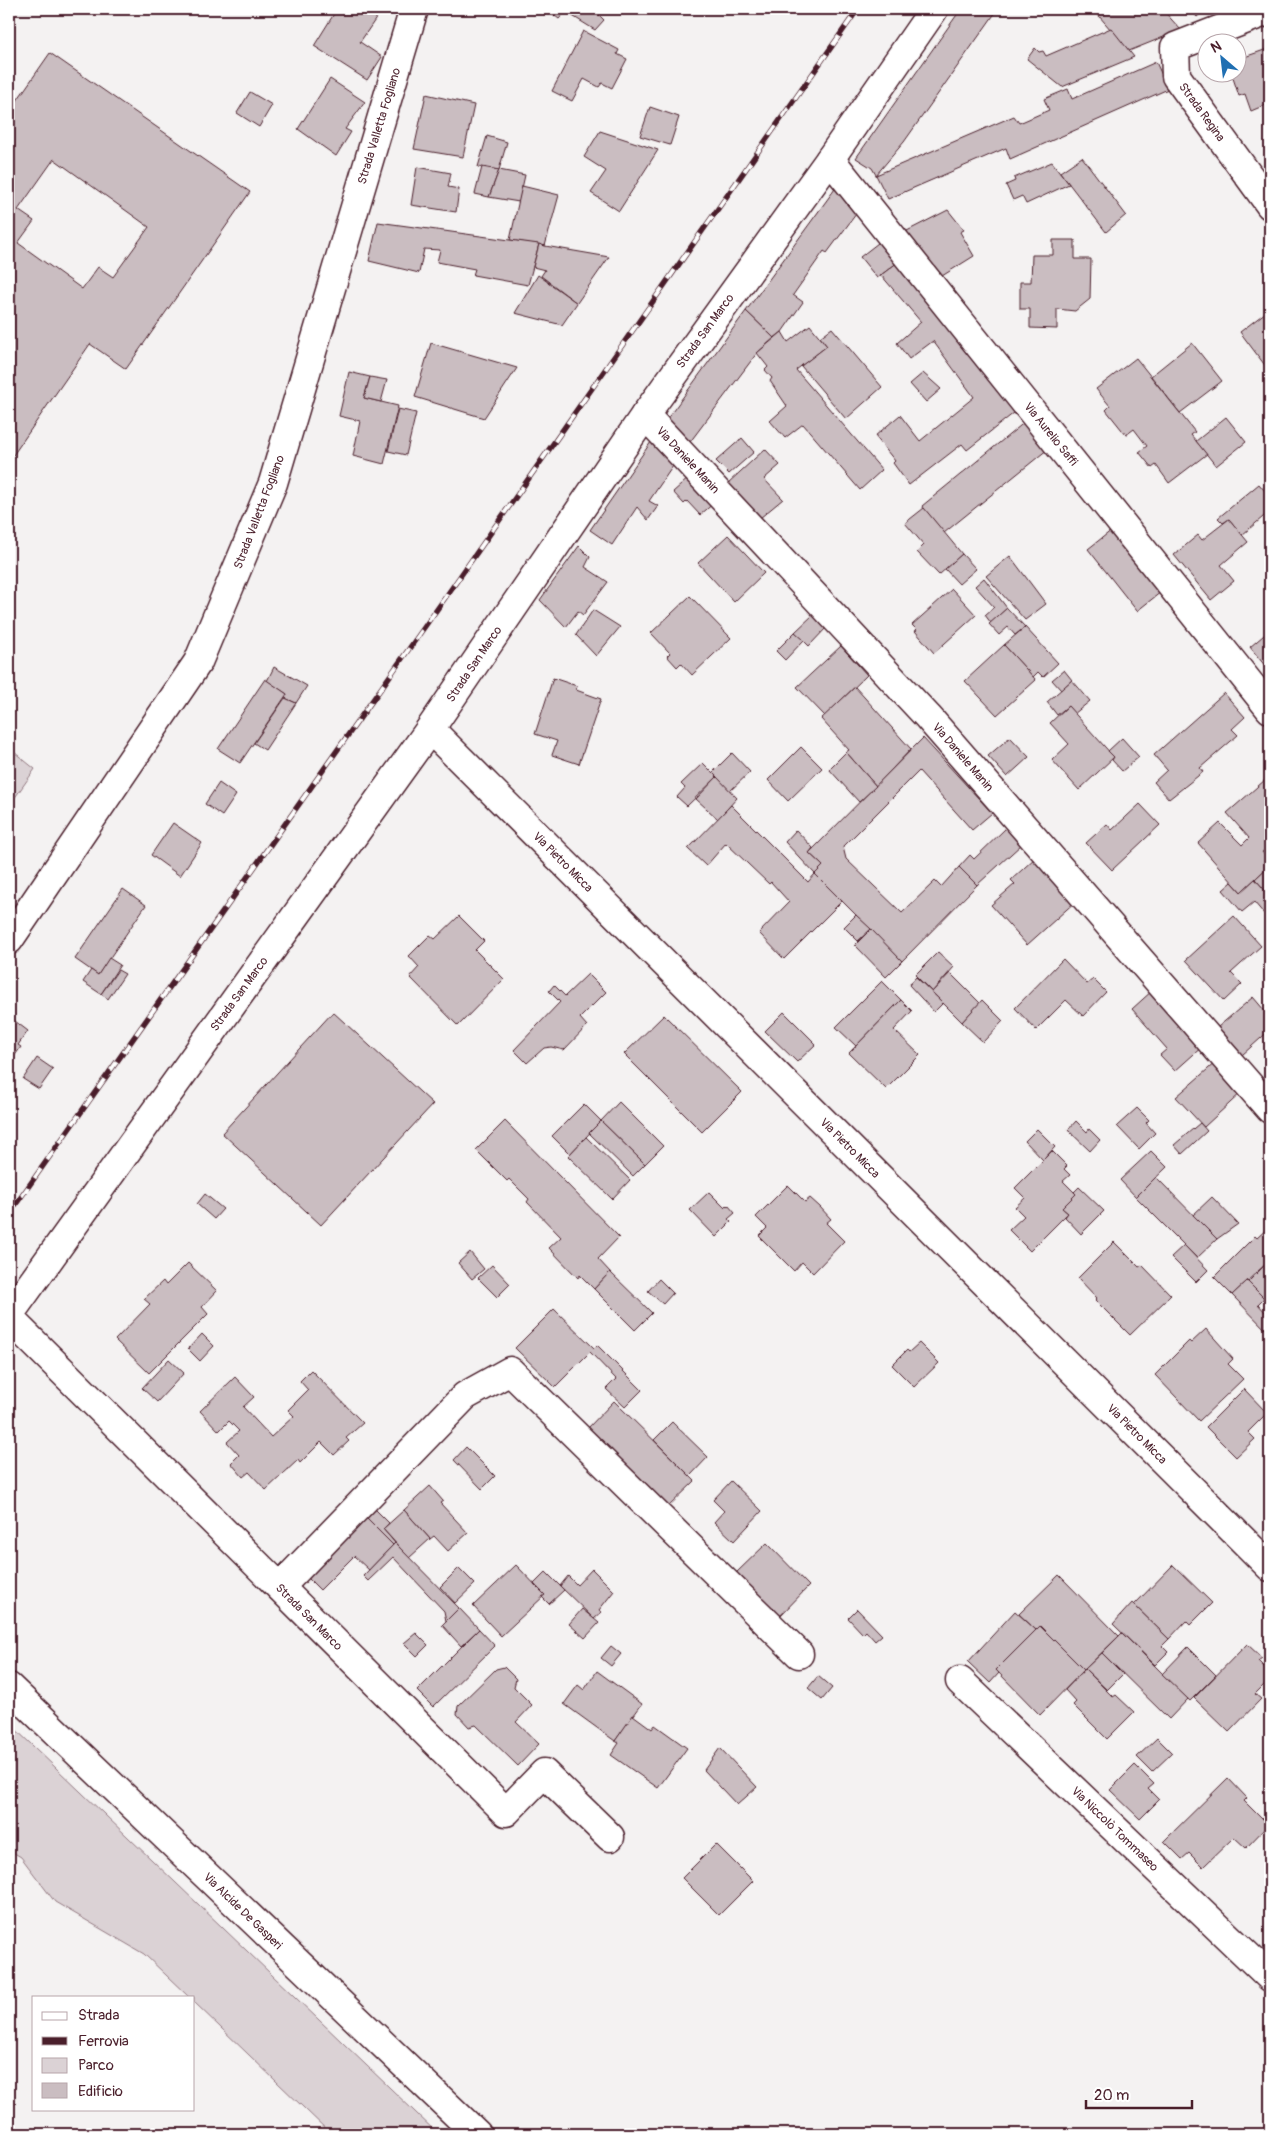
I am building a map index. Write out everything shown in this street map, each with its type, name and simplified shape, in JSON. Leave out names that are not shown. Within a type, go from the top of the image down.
[{"type":"street","name":"Strada Valletta Fogliano","points":[[9,940],[198,662],[273,482],[414,9]]},
{"type":"street","name":"Strada San Marco","points":[[610,1837],[544,1773],[506,1812],[9,1316],[430,729],[645,415],[830,159],[934,9]]},
{"type":"street","name":"Strada Regina","points":[[1270,10],[1175,47],[1176,76],[1270,205]]},
{"type":"street","name":"Via Aurelio Saffi","points":[[830,159],[1270,709]]},
{"type":"street","name":"Via Daniele Manin","points":[[645,415],[928,717],[1270,1109]]},
{"type":"street","name":"Via Pietro Micca","points":[[430,729],[1270,1567]]},
{"type":"street","points":[[280,1588],[465,1396],[510,1371],[799,1654]]},
{"type":"street","name":"Via Niccolò Tommaseo","points":[[960,1681],[1270,1977]]},
{"type":"street","name":"Via Alcide De Gasperi","points":[[9,1687],[477,2134]]},
{"type":"green space","points":[[9,748],[35,769],[9,806]]},
{"type":"green space","points":[[9,1723],[438,2134],[331,2134],[195,2003],[195,1996],[188,1996],[144,1954],[55,1902],[21,1857],[9,1850]]},
{"type":"building","points":[[337,9],[364,9],[377,17],[360,42],[382,57],[367,80],[314,46]]},
{"type":"building","points":[[546,9],[568,9],[559,19]]},
{"type":"building","points":[[568,9],[593,9],[604,20],[595,30],[566,12]]},
{"type":"building","points":[[961,9],[998,9],[904,142],[876,175],[872,168],[856,158]]},
{"type":"building","points":[[1093,9],[1162,9],[1181,30],[1129,51]]},
{"type":"building","points":[[1189,9],[1206,9],[1197,17]]},
{"type":"building","points":[[1111,28],[1134,57],[1062,87],[1027,59],[1035,48],[1039,52],[1043,51],[1046,56]]},
{"type":"building","points":[[583,31],[619,50],[617,54],[627,59],[612,88],[602,83],[599,87],[584,79],[572,101],[552,91]]},
{"type":"building","points":[[1270,48],[1270,103],[1251,111],[1245,94],[1239,96],[1234,82],[1246,82],[1246,56]]},
{"type":"building","points":[[50,53],[250,192],[126,369],[90,344],[9,461],[9,112]],"holes":[[[54,159],[149,227],[113,277],[98,267],[82,289],[18,243],[34,221],[18,210]]]},
{"type":"building","points":[[1156,62],[1168,89],[1010,159],[1006,148],[888,199],[876,175],[1014,116],[1019,123],[1049,110],[1044,99],[1068,89],[1072,99]]},
{"type":"building","points":[[330,79],[365,102],[345,129],[351,132],[336,156],[298,129]]},
{"type":"building","points":[[250,92],[272,105],[259,127],[237,113]]},
{"type":"building","points":[[426,94],[474,105],[463,157],[414,149]]},
{"type":"building","points":[[650,107],[679,117],[670,145],[640,136]]},
{"type":"building","points":[[600,131],[658,150],[619,211],[591,193],[606,171],[584,157]]},
{"type":"building","points":[[487,136],[507,142],[499,170],[478,167]]},
{"type":"building","points":[[1082,157],[1126,215],[1106,232],[1060,172]]},
{"type":"building","points":[[1052,162],[1069,184],[1026,204],[1022,196],[1013,200],[1006,185],[1015,181],[1014,178]]},
{"type":"building","points":[[417,167],[451,173],[448,187],[459,189],[456,212],[411,205]]},
{"type":"building","points":[[482,167],[499,170],[489,197],[475,194]]},
{"type":"building","points":[[499,170],[525,175],[519,202],[489,197]]},
{"type":"building","points":[[840,182],[862,206],[827,253],[824,251],[793,295],[803,302],[782,332],[774,338],[746,311]]},
{"type":"building","points":[[522,186],[559,195],[545,246],[510,240]]},
{"type":"building","points":[[948,210],[964,230],[960,232],[974,256],[942,276],[905,232]]},
{"type":"building","points":[[378,222],[539,244],[528,285],[473,275],[475,269],[437,262],[440,250],[424,249],[419,273],[369,261]]},
{"type":"building","points":[[887,236],[902,259],[877,278],[860,257]]},
{"type":"building","points":[[1053,240],[1075,240],[1075,259],[1091,259],[1090,299],[1075,311],[1057,309],[1057,329],[1030,328],[1030,309],[1020,309],[1020,282],[1031,282],[1032,255],[1053,255]]},
{"type":"building","points":[[539,244],[609,257],[577,303],[541,276],[545,270],[533,267]]},
{"type":"building","points":[[902,259],[1019,409],[967,450],[962,444],[909,485],[893,463],[895,461],[875,436],[900,415],[920,441],[974,397],[933,341],[909,359],[897,343],[921,322],[881,275]]},
{"type":"building","points":[[538,275],[577,303],[562,325],[515,313]]},
{"type":"building","points":[[1270,309],[1270,372],[1240,332]]},
{"type":"building","points":[[746,311],[774,338],[757,353],[690,442],[667,419]]},
{"type":"building","points":[[810,325],[827,346],[796,370],[882,470],[860,490],[803,424],[785,438],[770,421],[787,406],[770,381],[772,378],[765,370],[768,367],[757,353],[782,332],[788,342]]},
{"type":"building","points":[[832,328],[882,387],[846,419],[801,366],[827,346],[820,337]]},
{"type":"building","points":[[431,343],[517,368],[484,418],[415,397]]},
{"type":"building","points":[[1192,343],[1222,381],[1180,413],[1151,376]]},
{"type":"building","points":[[1136,358],[1195,432],[1191,435],[1207,454],[1169,483],[1156,465],[1152,468],[1139,452],[1147,446],[1134,429],[1126,435],[1106,410],[1110,406],[1096,389]]},
{"type":"building","points":[[349,372],[370,377],[364,398],[398,406],[384,464],[353,456],[360,421],[339,416]]},
{"type":"building","points":[[923,373],[941,389],[926,402],[910,384]]},
{"type":"building","points":[[370,377],[387,380],[381,402],[364,398]]},
{"type":"building","points":[[398,409],[416,413],[406,455],[388,451]]},
{"type":"building","points":[[1226,417],[1246,442],[1216,466],[1196,441]]},
{"type":"building","points":[[1026,421],[1048,449],[944,533],[922,506]]},
{"type":"building","points":[[742,438],[754,452],[729,474],[716,461]]},
{"type":"building","points":[[651,442],[675,463],[649,501],[658,506],[648,520],[637,507],[612,545],[590,530]]},
{"type":"building","points":[[765,449],[780,465],[764,479],[783,499],[760,518],[728,483]]},
{"type":"building","points":[[690,477],[714,503],[700,515],[687,501],[684,504],[673,492]]},
{"type":"building","points":[[1259,484],[1270,497],[1270,511],[1242,535],[1229,519],[1223,523],[1218,518]]},
{"type":"building","points":[[924,508],[962,554],[939,575],[917,552],[924,545],[905,523]]},
{"type":"building","points":[[1229,519],[1248,542],[1221,565],[1234,581],[1211,600],[1174,555],[1198,535],[1202,540]]},
{"type":"building","points":[[1112,530],[1161,592],[1137,611],[1088,549]]},
{"type":"building","points":[[728,535],[764,573],[734,602],[698,563]]},
{"type":"building","points":[[579,546],[590,557],[585,567],[608,582],[583,615],[578,611],[566,627],[540,600]]},
{"type":"building","points":[[962,554],[976,569],[959,584],[945,569]]},
{"type":"building","points":[[1010,556],[1046,604],[1025,620],[986,576]]},
{"type":"building","points":[[984,578],[1007,608],[991,623],[985,615],[994,607],[975,586]]},
{"type":"building","points":[[952,589],[976,615],[934,653],[912,625]]},
{"type":"building","points":[[690,596],[731,638],[692,675],[681,663],[677,667],[667,656],[670,653],[651,633]]},
{"type":"building","points":[[1007,608],[1025,627],[1015,635],[1008,627],[999,635],[989,624]]},
{"type":"building","points":[[593,610],[620,627],[596,656],[576,635]]},
{"type":"building","points":[[814,614],[827,627],[809,646],[795,632]]},
{"type":"building","points":[[1025,627],[1058,663],[1043,677],[1038,672],[1033,677],[1004,645]]},
{"type":"building","points":[[1270,630],[1270,672],[1250,647]]},
{"type":"building","points":[[795,632],[804,640],[785,660],[776,651]]},
{"type":"building","points":[[1004,645],[1036,680],[997,715],[965,681]]},
{"type":"building","points":[[841,646],[867,675],[825,716],[797,687]]},
{"type":"building","points":[[274,667],[307,686],[296,703],[285,698],[287,694],[267,681]]},
{"type":"building","points":[[1064,670],[1072,680],[1061,690],[1052,680]]},
{"type":"building","points":[[553,678],[577,686],[576,690],[601,699],[579,764],[552,755],[557,741],[535,734]]},
{"type":"building","points":[[265,679],[287,694],[240,763],[218,749]]},
{"type":"building","points":[[1072,680],[1090,701],[1074,714],[1068,706],[1057,715],[1047,702]]},
{"type":"building","points":[[855,687],[911,749],[876,786],[846,752],[849,750],[821,719]]},
{"type":"building","points":[[1224,693],[1245,717],[1232,729],[1238,735],[1200,768],[1203,772],[1169,799],[1154,782],[1167,770],[1154,755]]},
{"type":"building","points":[[285,698],[296,703],[265,750],[254,743]]},
{"type":"building","points":[[1068,706],[1114,757],[1079,790],[1052,760],[1069,744],[1050,723]]},
{"type":"building","points":[[1010,737],[1029,757],[1007,777],[988,756]]},
{"type":"building","points":[[923,738],[992,813],[972,830],[919,771],[843,847],[846,859],[902,913],[935,881],[941,887],[959,867],[977,885],[902,961],[815,874],[823,866],[809,853]]},
{"type":"building","points":[[1122,738],[1139,757],[1122,771],[1112,760],[1114,757],[1108,751]]},
{"type":"building","points":[[801,747],[822,768],[788,801],[768,780]]},
{"type":"building","points":[[846,752],[876,786],[859,802],[829,769]]},
{"type":"building","points":[[732,753],[750,772],[730,791],[712,773]]},
{"type":"building","points":[[703,763],[717,777],[687,806],[677,797],[685,788],[681,784]]},
{"type":"building","points":[[717,777],[737,798],[718,819],[696,799]]},
{"type":"building","points":[[1265,780],[1270,785],[1270,846],[1262,852],[1270,861],[1270,865],[1241,892],[1198,843],[1220,823],[1242,845],[1249,838],[1227,813]]},
{"type":"building","points":[[219,783],[236,795],[222,816],[205,804]]},
{"type":"building","points":[[1140,804],[1160,825],[1112,870],[1086,843],[1107,824],[1112,830]]},
{"type":"building","points":[[731,805],[808,882],[815,874],[842,901],[784,959],[759,933],[789,902],[771,882],[769,884],[726,843],[706,866],[688,849]]},
{"type":"building","points":[[173,823],[202,843],[180,876],[151,855]]},
{"type":"building","points":[[1006,828],[1022,844],[977,885],[959,867],[970,855],[974,859]]},
{"type":"building","points":[[796,830],[813,848],[809,853],[823,866],[815,874],[785,842]]},
{"type":"building","points":[[1036,857],[1076,901],[1027,945],[991,905],[1015,884],[1011,880]]},
{"type":"building","points":[[1270,865],[1270,896],[1255,879]]},
{"type":"building","points":[[1255,879],[1270,896],[1270,921],[1254,902],[1242,912],[1223,890],[1232,882],[1241,892]]},
{"type":"building","points":[[123,889],[146,905],[98,975],[75,959]]},
{"type":"building","points":[[856,915],[871,929],[858,941],[844,927]]},
{"type":"building","points":[[459,916],[484,941],[475,950],[504,979],[458,1026],[410,977],[419,967],[409,956],[430,935],[435,939]]},
{"type":"building","points":[[1234,916],[1261,946],[1231,973],[1242,984],[1224,1001],[1186,960]]},
{"type":"building","points":[[871,929],[902,961],[886,977],[855,945]]},
{"type":"building","points":[[938,952],[954,967],[932,992],[915,975]]},
{"type":"building","points":[[109,958],[120,965],[101,994],[83,982],[91,970],[98,975]]},
{"type":"building","points":[[1063,959],[1087,984],[1093,979],[1106,992],[1083,1016],[1066,1000],[1036,1030],[1015,1008]]},
{"type":"building","points":[[118,970],[125,974],[108,999],[101,994]]},
{"type":"building","points":[[950,973],[980,1003],[962,1022],[932,992]]},
{"type":"building","points":[[588,974],[606,992],[580,1018],[587,1026],[564,1050],[551,1047],[544,1048],[527,1063],[514,1050],[560,1002],[549,991],[554,985],[565,996]]},
{"type":"building","points":[[916,977],[943,1003],[934,1012],[909,985]]},
{"type":"building","points":[[882,981],[901,1000],[856,1046],[836,1027]]},
{"type":"building","points":[[1153,990],[1203,1046],[1175,1071],[1160,1055],[1167,1049],[1132,1009]]},
{"type":"building","points":[[1253,997],[1270,1017],[1270,1030],[1242,1055],[1218,1027]]},
{"type":"building","points":[[901,1000],[912,1011],[894,1030],[920,1055],[886,1089],[849,1053]]},
{"type":"building","points":[[982,1000],[1003,1021],[983,1042],[962,1022]]},
{"type":"building","points":[[333,1012],[433,1104],[321,1225],[222,1133]]},
{"type":"building","points":[[784,1012],[816,1044],[797,1062],[765,1031]]},
{"type":"building","points":[[664,1015],[742,1092],[702,1132],[624,1054]]},
{"type":"building","points":[[11,1018],[28,1031],[18,1045],[21,1047],[13,1058],[9,1055],[9,1021]]},
{"type":"building","points":[[37,1058],[53,1069],[39,1089],[23,1079]]},
{"type":"building","points":[[1216,1062],[1243,1091],[1204,1127],[1176,1097]]},
{"type":"building","points":[[619,1102],[663,1146],[645,1164],[601,1121]]},
{"type":"building","points":[[584,1104],[601,1121],[570,1154],[552,1136]]},
{"type":"building","points":[[1137,1108],[1149,1120],[1146,1123],[1155,1133],[1139,1149],[1117,1126]]},
{"type":"building","points":[[505,1121],[619,1237],[598,1259],[610,1272],[594,1289],[580,1275],[578,1278],[549,1248],[561,1237],[527,1202],[529,1199],[509,1179],[507,1181],[476,1150]]},
{"type":"building","points":[[601,1121],[645,1164],[633,1176],[589,1133]]},
{"type":"building","points":[[1076,1121],[1087,1132],[1089,1129],[1100,1140],[1090,1151],[1068,1130]]},
{"type":"building","points":[[1200,1123],[1207,1131],[1182,1154],[1174,1145]]},
{"type":"building","points":[[1037,1129],[1055,1147],[1043,1160],[1025,1141]]},
{"type":"building","points":[[586,1137],[630,1180],[612,1199],[568,1156]]},
{"type":"building","points":[[1052,1151],[1067,1166],[1064,1169],[1070,1175],[1063,1181],[1076,1194],[1062,1208],[1068,1213],[1030,1251],[1009,1230],[1024,1216],[1015,1207],[1025,1198],[1015,1188]]},
{"type":"building","points":[[1151,1151],[1167,1167],[1136,1197],[1120,1180]]},
{"type":"building","points":[[1156,1177],[1217,1239],[1197,1258],[1136,1197]]},
{"type":"building","points":[[788,1185],[805,1202],[810,1198],[820,1207],[831,1219],[826,1223],[844,1241],[813,1273],[802,1262],[794,1271],[759,1236],[767,1228],[756,1217]]},
{"type":"building","points":[[1079,1187],[1104,1211],[1081,1234],[1065,1217],[1068,1213],[1062,1208],[1076,1194],[1074,1192]]},
{"type":"building","points":[[709,1192],[725,1208],[728,1205],[735,1213],[728,1219],[731,1222],[716,1237],[690,1210]]},
{"type":"building","points":[[205,1194],[223,1209],[214,1219],[197,1204]]},
{"type":"building","points":[[1212,1197],[1238,1224],[1217,1239],[1193,1215]]},
{"type":"building","points":[[1270,1226],[1270,1260],[1232,1295],[1214,1277],[1255,1236],[1257,1238]]},
{"type":"building","points":[[1114,1242],[1139,1267],[1142,1265],[1171,1295],[1130,1335],[1095,1300],[1097,1298],[1078,1278]]},
{"type":"building","points":[[1184,1245],[1208,1270],[1196,1282],[1171,1257]]},
{"type":"building","points":[[470,1252],[484,1269],[472,1279],[458,1263]]},
{"type":"building","points":[[1270,1260],[1270,1295],[1265,1300],[1248,1282]]},
{"type":"building","points":[[188,1263],[217,1291],[202,1307],[208,1314],[149,1373],[115,1340],[150,1304],[144,1299],[163,1281],[166,1285]]},
{"type":"building","points":[[492,1265],[510,1284],[497,1297],[478,1278]]},
{"type":"building","points":[[610,1272],[652,1313],[635,1330],[594,1289]]},
{"type":"building","points":[[659,1279],[673,1293],[663,1304],[648,1291]]},
{"type":"building","points":[[1247,1281],[1264,1298],[1258,1304],[1266,1313],[1270,1309],[1270,1334],[1232,1295]]},
{"type":"building","points":[[554,1309],[594,1348],[555,1387],[515,1348]]},
{"type":"building","points":[[1206,1329],[1233,1359],[1228,1364],[1243,1379],[1199,1421],[1155,1375],[1189,1341],[1191,1343]]},
{"type":"building","points":[[202,1334],[214,1346],[200,1361],[188,1349]]},
{"type":"building","points":[[919,1343],[939,1363],[914,1387],[892,1365],[907,1350],[909,1352]]},
{"type":"building","points":[[597,1345],[642,1390],[625,1407],[606,1389],[616,1379],[590,1352]]},
{"type":"building","points":[[169,1359],[184,1373],[157,1402],[142,1388]]},
{"type":"building","points":[[311,1370],[363,1423],[346,1438],[349,1441],[334,1455],[321,1442],[300,1463],[298,1460],[266,1490],[249,1472],[243,1477],[231,1463],[239,1455],[227,1442],[239,1431],[229,1421],[219,1431],[200,1411],[235,1377],[254,1397],[243,1407],[271,1437],[294,1416],[288,1410],[308,1390],[300,1381]]},
{"type":"building","points":[[1244,1389],[1267,1413],[1248,1432],[1255,1439],[1236,1457],[1206,1427]]},
{"type":"building","points":[[614,1401],[695,1481],[666,1509],[586,1430]]},
{"type":"building","points":[[672,1422],[708,1457],[690,1476],[654,1440]]},
{"type":"building","points":[[466,1447],[495,1476],[482,1489],[454,1460]]},
{"type":"building","points":[[731,1481],[762,1511],[734,1541],[714,1522],[724,1511],[713,1500]]},
{"type":"building","points":[[430,1486],[443,1501],[440,1503],[468,1533],[448,1551],[434,1536],[430,1539],[404,1510]]},
{"type":"building","points":[[372,1506],[389,1523],[383,1529],[395,1543],[393,1545],[363,1515]]},
{"type":"building","points":[[404,1510],[430,1539],[409,1558],[383,1529]]},
{"type":"building","points":[[363,1515],[393,1545],[369,1570],[354,1556],[320,1590],[304,1574]]},
{"type":"building","points":[[395,1543],[459,1608],[446,1621],[444,1611],[393,1557],[368,1581],[363,1576]]},
{"type":"building","points":[[767,1543],[809,1586],[779,1617],[736,1573]]},
{"type":"building","points":[[516,1565],[545,1595],[501,1636],[473,1606]]},
{"type":"building","points":[[1173,1565],[1212,1603],[1190,1625],[1186,1621],[1169,1639],[1134,1605]]},
{"type":"building","points":[[459,1568],[475,1584],[455,1603],[440,1587]]},
{"type":"building","points":[[592,1569],[614,1591],[599,1610],[602,1612],[594,1619],[560,1586],[568,1576],[577,1585]]},
{"type":"building","points":[[546,1572],[564,1590],[549,1604],[542,1597],[545,1595],[534,1584]]},
{"type":"building","points":[[1059,1575],[1119,1636],[1084,1670],[1040,1626],[1036,1630],[1019,1614]]},
{"type":"building","points":[[1132,1603],[1169,1639],[1162,1646],[1168,1652],[1155,1665],[1113,1624]]},
{"type":"building","points":[[459,1608],[479,1629],[461,1646],[442,1625]]},
{"type":"building","points":[[582,1609],[599,1623],[585,1638],[569,1624]]},
{"type":"building","points":[[857,1609],[882,1635],[875,1641],[866,1631],[863,1634],[848,1618]]},
{"type":"building","points":[[1015,1611],[1036,1630],[996,1670],[999,1673],[990,1683],[968,1662]]},
{"type":"building","points":[[1040,1626],[1084,1670],[1040,1715],[996,1670]]},
{"type":"building","points":[[479,1629],[495,1646],[433,1707],[417,1691]]},
{"type":"building","points":[[416,1633],[428,1645],[417,1656],[404,1643]]},
{"type":"building","points":[[1122,1633],[1188,1699],[1169,1719],[1102,1653]]},
{"type":"building","points":[[1247,1644],[1262,1658],[1258,1661],[1270,1673],[1270,1679],[1255,1694],[1261,1699],[1229,1732],[1194,1698]]},
{"type":"building","points":[[611,1646],[621,1654],[611,1666],[601,1658]]},
{"type":"building","points":[[1188,1647],[1216,1675],[1190,1701],[1162,1674]]},
{"type":"building","points":[[1102,1653],[1123,1674],[1107,1690],[1085,1669]]},
{"type":"building","points":[[504,1667],[516,1679],[514,1687],[532,1705],[516,1722],[539,1744],[518,1766],[476,1725],[469,1727],[457,1714],[458,1706],[496,1669]]},
{"type":"building","points":[[1085,1669],[1113,1697],[1116,1695],[1134,1712],[1107,1739],[1073,1705],[1076,1702],[1065,1690]]},
{"type":"building","points":[[597,1671],[642,1704],[615,1741],[564,1704],[578,1685],[584,1690]]},
{"type":"building","points":[[818,1676],[832,1688],[822,1700],[808,1688]]},
{"type":"building","points":[[633,1715],[652,1729],[655,1725],[687,1748],[658,1788],[611,1755],[619,1743],[615,1741]]},
{"type":"building","points":[[1157,1738],[1172,1753],[1152,1772],[1137,1757]]},
{"type":"building","points":[[720,1748],[757,1787],[737,1805],[704,1770]]},
{"type":"building","points":[[1135,1765],[1154,1784],[1148,1789],[1159,1800],[1140,1819],[1110,1790]]},
{"type":"building","points":[[1228,1778],[1247,1798],[1244,1801],[1268,1825],[1246,1848],[1234,1837],[1203,1867],[1189,1853],[1182,1859],[1164,1841]]},
{"type":"building","points":[[716,1844],[753,1881],[719,1915],[682,1878]]},
{"type":"railway","points":[[9,1214],[440,605],[858,9]]}]
